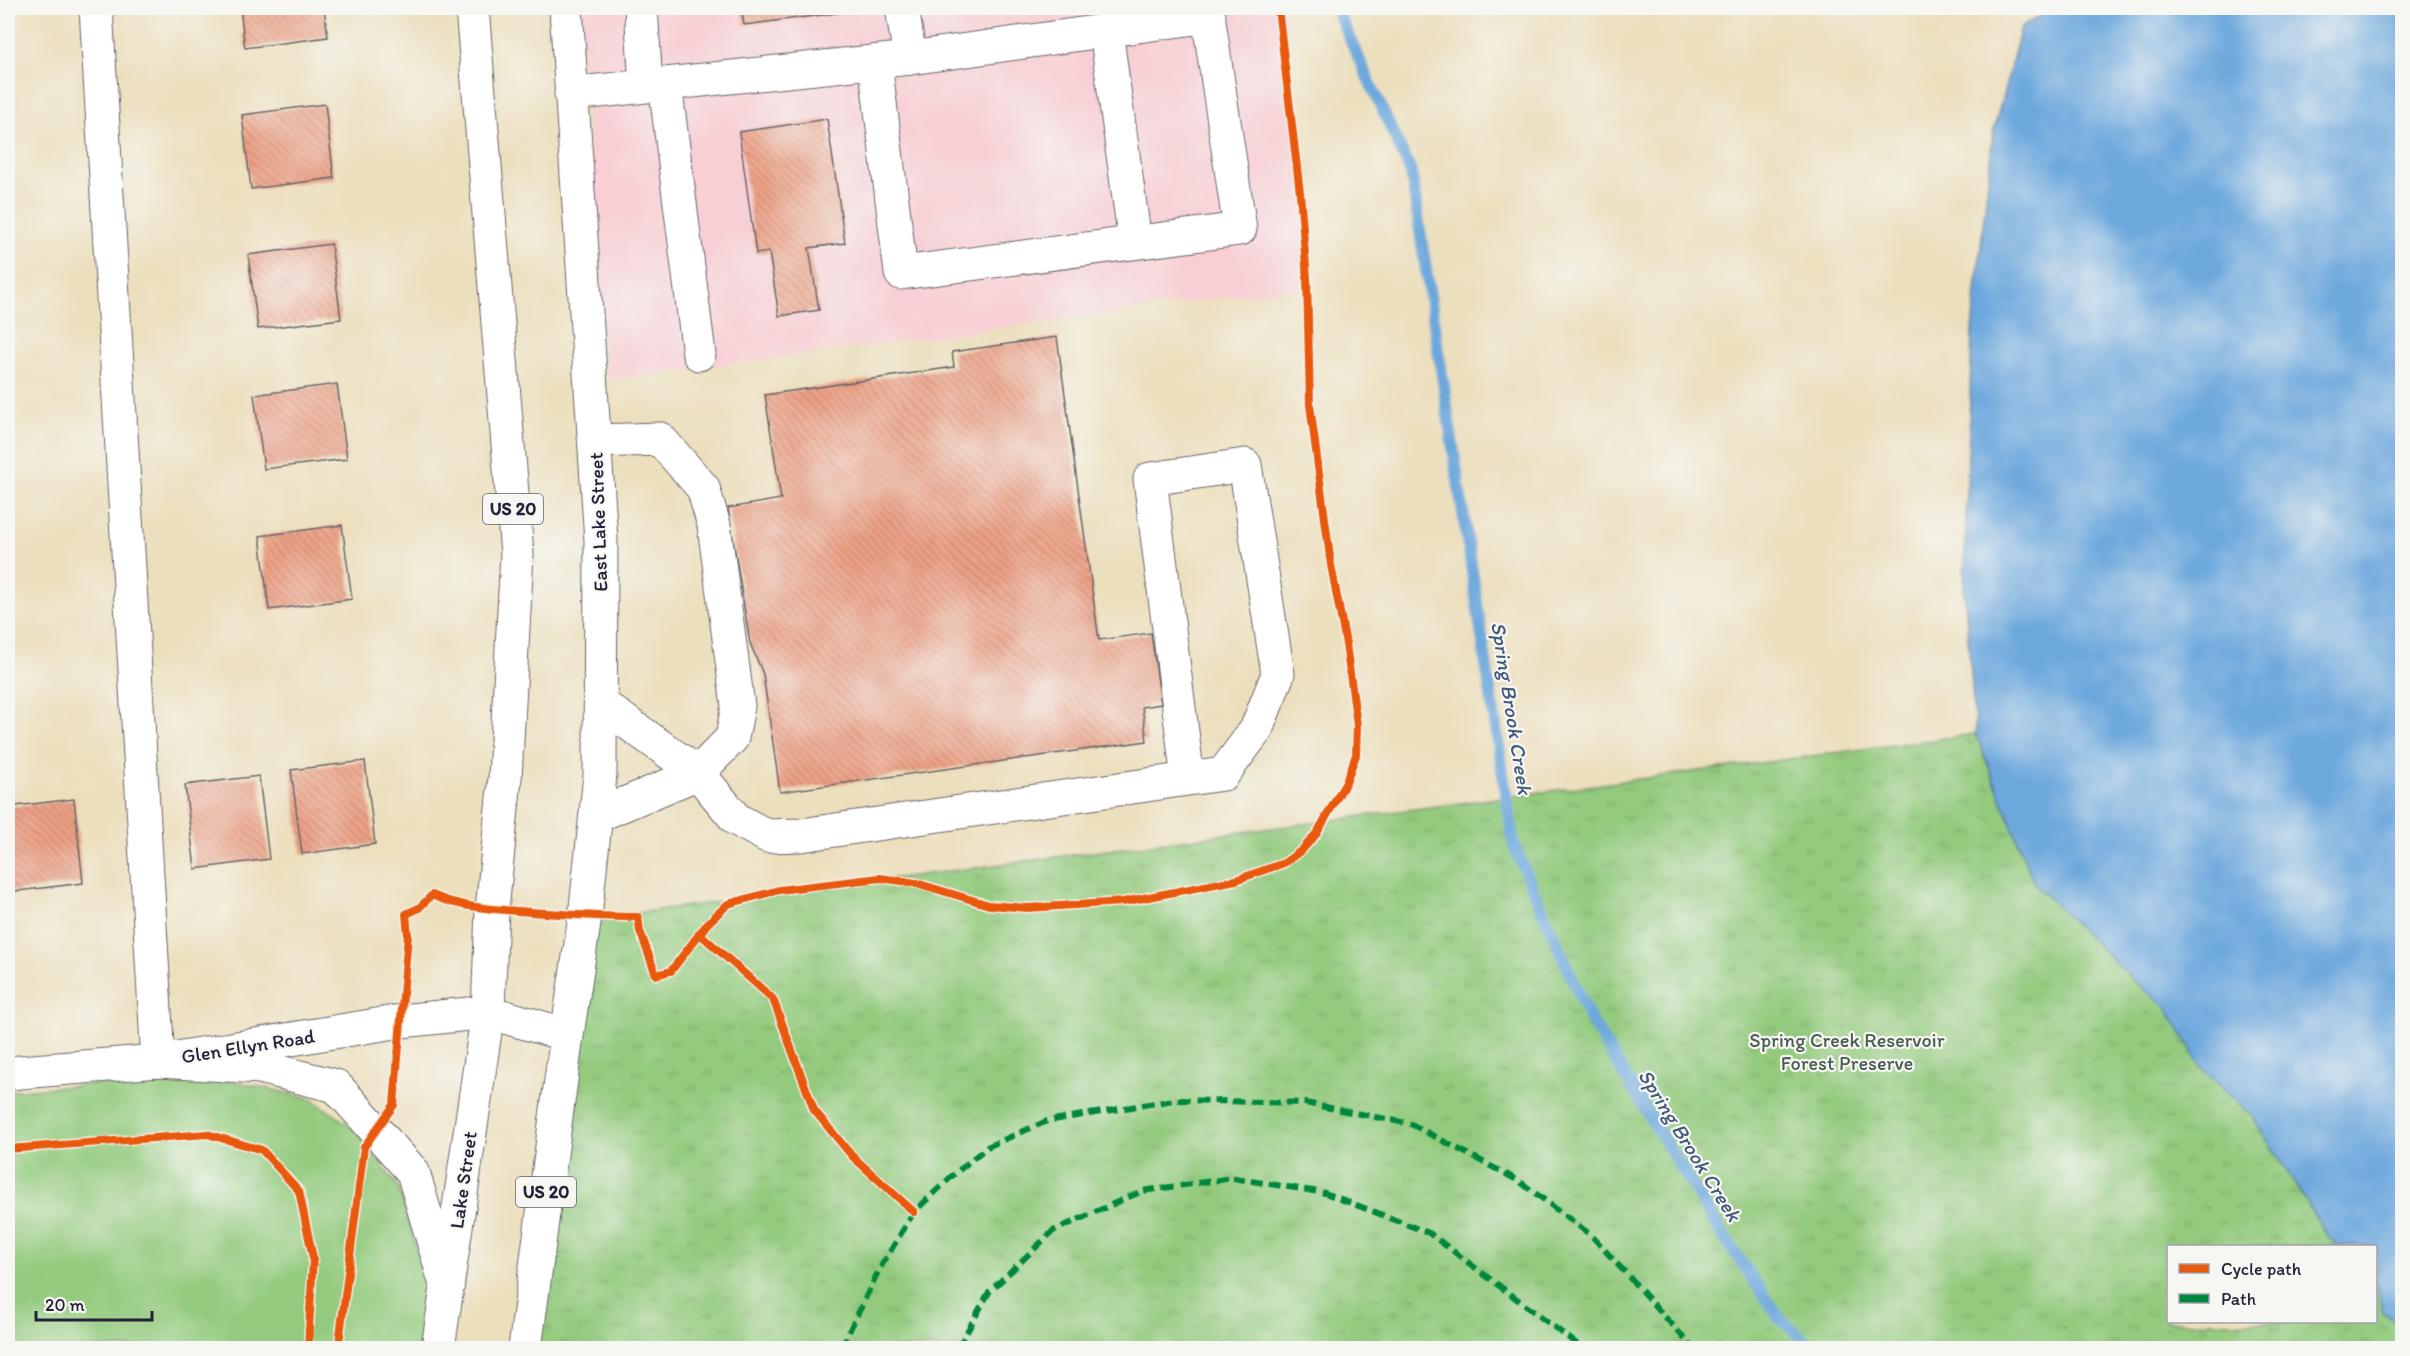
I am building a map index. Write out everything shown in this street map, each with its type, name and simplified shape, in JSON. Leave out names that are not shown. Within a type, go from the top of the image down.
[{"type":"main road","points":[[96,8],[158,1061],[261,1067],[336,1086],[413,1172],[447,1288]]},
{"type":"main road","name":"US 20","points":[[472,8],[517,554],[505,778],[492,910],[488,1012]]},
{"type":"main road","name":"East Lake Street","points":[[566,8],[601,541],[600,775],[585,916],[567,1035]]},
{"type":"main road","points":[[641,8],[699,354]]},
{"type":"main road","points":[[902,8],[910,58]]},
{"type":"main road","points":[[571,94],[910,58],[1106,31],[1208,12],[1240,229],[901,273],[875,62]]},
{"type":"main road","points":[[1106,31],[1135,242]]},
{"type":"main road","points":[[595,441],[660,439],[703,488],[714,525],[738,706],[732,738],[698,773],[596,816]]},
{"type":"main road","points":[[601,704],[698,773],[736,819],[767,836],[801,835],[1223,774],[1256,730],[1278,674],[1245,465],[1150,479],[1188,779]]},
{"type":"main road","points":[[488,1012],[567,1035]]},
{"type":"main road","name":"Glen Ellyn Road","points":[[8,1074],[158,1061],[401,1021],[488,1012]]},
{"type":"main road","name":"Lake Street","points":[[438,1348],[488,1012]]},
{"type":"main road","name":"US 20","points":[[525,1348],[567,1035]]},
{"type":"path","points":[[394,1105],[398,1053]]},
{"type":"shaded area","points":[[579,8],[1284,8],[1313,286],[607,381]]},
{"type":"green space","name":"Spring Creek Reservoir Forest Preserve","points":[[1976,734],[2230,1053],[2358,1245],[2167,1245],[2167,1323],[2377,1323],[2377,1273],[2402,1312],[2402,1348],[528,1348],[585,920]]},
{"type":"green space","points":[[162,1079],[237,1082],[309,1098],[354,1128],[398,1187],[428,1287],[419,1348],[8,1348],[8,1091]]},
{"type":"water","points":[[2052,8],[2402,8],[2402,1325],[2382,1312],[2377,1284],[2377,1245],[2337,1245],[2327,1236],[2253,1117],[2201,1067],[2166,1006],[2137,984],[2034,883],[1976,734],[1964,588],[1972,330],[1993,133],[2021,28]]},
{"type":"building","points":[[240,8],[324,8],[328,37],[245,48]]},
{"type":"building","points":[[741,8],[861,8],[862,10],[744,25]]},
{"type":"building","points":[[325,104],[334,178],[251,189],[242,115]]},
{"type":"building","points":[[827,119],[845,243],[809,248],[819,310],[779,316],[769,252],[756,254],[739,132]]},
{"type":"building","points":[[331,244],[341,319],[258,329],[248,255]]},
{"type":"building","points":[[1057,337],[1099,640],[1151,633],[1161,704],[1142,707],[1147,741],[780,792],[763,674],[750,643],[728,508],[781,499],[765,395],[954,367],[952,352]]},
{"type":"building","points":[[337,384],[347,459],[264,469],[254,395]]},
{"type":"building","points":[[342,525],[352,599],[269,610],[260,536]]},
{"type":"building","points":[[365,761],[375,844],[302,854],[291,770]]},
{"type":"building","points":[[259,776],[269,859],[195,869],[185,785]]},
{"type":"building","points":[[74,799],[83,883],[10,892],[8,807]]},
{"type":"waterway","name":"Spring Brook Creek","points":[[1338,8],[1339,15],[1411,172],[1514,846],[1590,1019],[1720,1231],[1778,1316],[1812,1348]]},
{"type":"marked path","points":[[841,1348],[880,1268],[914,1212],[987,1147],[1047,1121],[1174,1100],[1305,1103],[1411,1124],[1519,1181],[1592,1236],[1693,1348]]},
{"type":"marked path","points":[[958,1348],[989,1292],[1053,1231],[1142,1191],[1233,1178],[1325,1193],[1429,1233],[1582,1348]]},
{"type":"cycle path","points":[[335,1348],[339,1343],[364,1147],[394,1105],[408,935],[406,914],[419,908],[432,895],[463,905],[485,908],[638,917],[640,931],[656,975],[671,971],[707,924],[728,904],[779,890],[880,878],[916,883],[989,905],[1027,908],[1123,902],[1236,880],[1284,863],[1302,850],[1317,833],[1346,782],[1356,755],[1357,725],[1346,644],[1331,565],[1310,405],[1307,278],[1300,193],[1278,8]]},
{"type":"cycle path","points":[[699,933],[773,999],[814,1110],[852,1156],[914,1212]]},
{"type":"cycle path","points":[[8,1149],[207,1134],[262,1150],[299,1191],[313,1258],[308,1348]]}]
